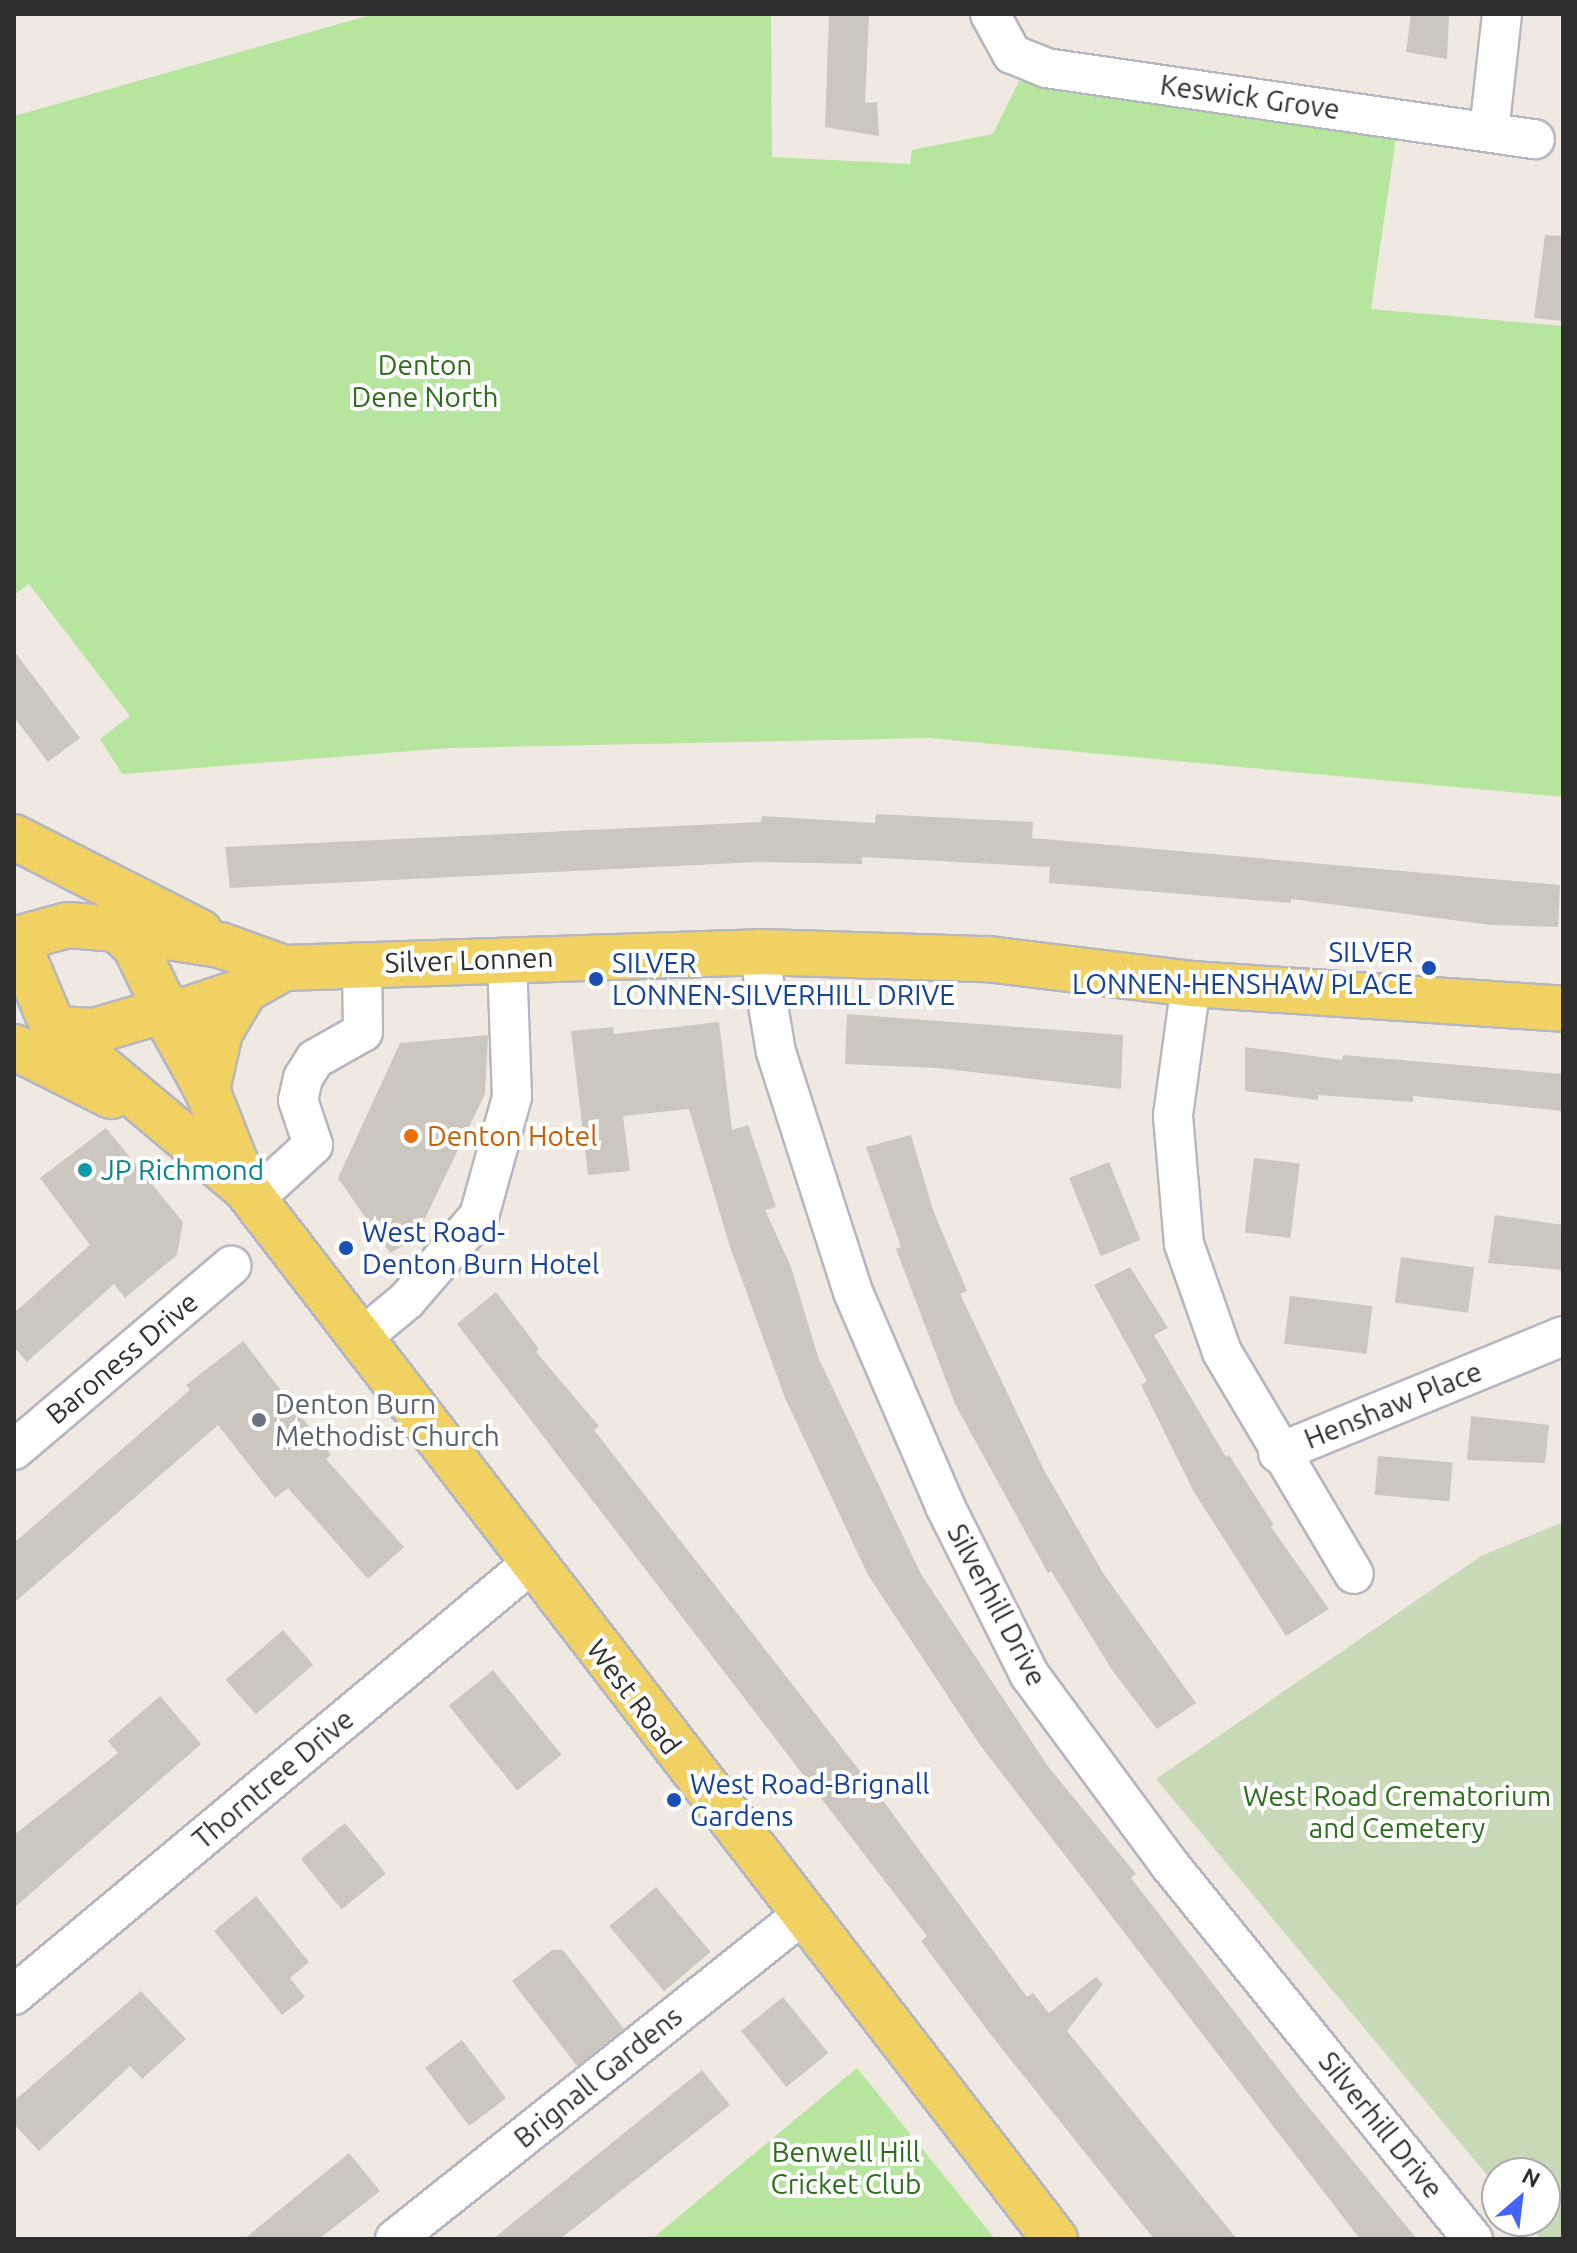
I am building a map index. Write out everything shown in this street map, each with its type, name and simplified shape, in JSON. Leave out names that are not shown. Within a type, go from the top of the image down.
[{"type":"main road","points":[[14,839],[115,928]]},
{"type":"main road","points":[[14,839],[167,911],[220,945]]},
{"type":"main road","name":"Silver Lonnen","points":[[15,939],[68,925],[115,928],[220,945],[284,968],[507,958],[759,952],[988,959],[1191,984],[1563,1009]]},
{"type":"main road","name":"West Road","points":[[115,928],[135,946],[207,1090],[250,1194]]},
{"type":"main road","points":[[15,939],[41,1026]]},
{"type":"main road","name":"Silver Lonnen","points":[[41,1026],[94,1031],[189,1009],[245,990],[284,968]]},
{"type":"main road","points":[[207,1090],[220,1032],[245,990]]},
{"type":"main road","name":"West Road","points":[[41,1026],[176,1125],[250,1194],[802,1915],[1055,2239]]},
{"type":"main road","points":[[14,1047],[176,1125]]},
{"type":"street","name":"Keswick Grove","points":[[990,14],[1012,54],[1046,68],[1535,139]]},
{"type":"street","points":[[1489,132],[1502,14]]},
{"type":"street","name":"Silverhill Drive","points":[[759,952],[776,1052],[853,1292],[945,1506],[1029,1674],[1169,1864],[1473,2239]]},
{"type":"street","points":[[360,1339],[407,1300],[479,1216],[512,1097],[507,958]]},
{"type":"street","points":[[250,1194],[313,1145],[298,1100],[303,1078],[315,1059],[363,1032],[362,964]]},
{"type":"street","name":"Henshaw Place","points":[[1191,984],[1173,1116],[1184,1244],[1222,1352],[1278,1453],[1563,1336]]},
{"type":"street","name":"Baroness Drive","points":[[14,1450],[231,1266]]},
{"type":"street","points":[[1278,1453],[1354,1574]]},
{"type":"street","name":"Thorntree Drive","points":[[14,1995],[532,1563]]},
{"type":"street","name":"Brignall Gardens","points":[[395,2239],[802,1915]]},
{"type":"green space","name":"Denton Dene North","points":[[374,14],[771,14],[772,157],[910,164],[912,150],[993,134],[1019,81],[1396,138],[1371,309],[1563,326],[1563,797],[930,738],[449,748],[122,774],[100,739],[130,716],[29,584],[14,595],[14,116]]},
{"type":"green space","name":"West Road Crematorium and Cemetery","points":[[1563,1522],[1563,2239],[1539,2237],[1561,2237],[1561,2157],[1481,2157],[1481,2168],[1156,1779],[1481,1556]]},
{"type":"green space","name":"Benwell Hill Cricket Club","points":[[857,2068],[995,2239],[652,2239]]},
{"type":"building","points":[[829,14],[869,14],[865,103],[877,102],[879,136],[825,127]]},
{"type":"building","points":[[1411,14],[1449,14],[1447,59],[1406,52]]},
{"type":"building","points":[[1545,235],[1563,236],[1563,321],[1534,318]]},
{"type":"building","points":[[14,651],[80,738],[48,762],[14,717]]},
{"type":"building","points":[[876,814],[1033,822],[1032,838],[1560,885],[1558,927],[1491,925],[1291,899],[1291,903],[1049,883],[1050,867],[862,857],[862,864],[757,862],[230,888],[225,847],[761,822],[762,816],[875,823]]},
{"type":"building","points":[[847,1014],[1123,1035],[1121,1089],[937,1068],[845,1064]]},
{"type":"building","points":[[719,1022],[732,1130],[748,1125],[776,1207],[765,1210],[791,1267],[818,1357],[921,1574],[1047,1765],[1136,1874],[1131,1878],[1302,2099],[1417,2239],[1360,2239],[980,1745],[868,1575],[785,1398],[729,1244],[689,1109],[623,1116],[630,1171],[588,1175],[571,1031],[613,1027],[614,1034]]},
{"type":"building","name":"Denton Hotel","points":[[488,1035],[485,1094],[415,1239],[390,1253],[338,1178],[400,1043]]},
{"type":"building","points":[[1245,1047],[1342,1060],[1343,1055],[1563,1074],[1563,1111],[1413,1096],[1413,1102],[1318,1095],[1318,1100],[1245,1091]]},
{"type":"building","points":[[106,1128],[183,1222],[177,1255],[125,1298],[114,1284],[27,1362],[14,1347],[14,1313],[90,1245],[40,1178]]},
{"type":"building","points":[[911,1135],[933,1210],[967,1291],[960,1294],[1044,1470],[1103,1573],[1196,1703],[1157,1729],[1112,1670],[1051,1571],[1048,1573],[955,1404],[896,1249],[901,1247],[866,1147]]},
{"type":"building","points":[[1254,1158],[1300,1164],[1291,1238],[1245,1232]]},
{"type":"building","points":[[1109,1162],[1140,1240],[1101,1256],[1069,1178]]},
{"type":"building","points":[[1495,1215],[1563,1225],[1563,1270],[1488,1263]]},
{"type":"building","points":[[1401,1257],[1474,1267],[1468,1313],[1395,1303]]},
{"type":"building","points":[[1130,1267],[1168,1328],[1154,1335],[1226,1457],[1229,1455],[1274,1525],[1271,1527],[1329,1609],[1286,1636],[1194,1492],[1141,1385],[1147,1381],[1094,1285]]},
{"type":"building","points":[[496,1292],[539,1349],[536,1352],[599,1426],[594,1430],[884,1802],[1027,1997],[1033,1993],[1049,2013],[1096,1977],[1103,1984],[1067,2031],[1237,2239],[1154,2239],[991,2035],[921,1941],[927,1936],[457,1324]]},
{"type":"building","points":[[1290,1296],[1372,1306],[1367,1354],[1284,1344]]},
{"type":"building","points":[[243,1341],[331,1455],[326,1459],[404,1547],[368,1579],[288,1488],[275,1498],[218,1425],[14,1603],[14,1543],[190,1390],[186,1385]]},
{"type":"building","points":[[1471,1416],[1549,1425],[1545,1463],[1467,1460]]},
{"type":"building","points":[[1378,1456],[1453,1463],[1449,1501],[1375,1495]]},
{"type":"building","points":[[283,1630],[313,1665],[256,1715],[226,1680]]},
{"type":"building","points":[[493,1670],[562,1755],[517,1791],[449,1706]]},
{"type":"building","points":[[160,1696],[201,1744],[14,1908],[14,1835],[118,1753],[108,1741]]},
{"type":"building","points":[[345,1823],[386,1874],[342,1909],[301,1859]]},
{"type":"building","points":[[656,1887],[711,1952],[664,1991],[609,1926]]},
{"type":"building","points":[[256,1896],[309,1962],[290,1978],[305,1997],[282,2015],[214,1931]]},
{"type":"building","points":[[552,1950],[563,1950],[624,2029],[577,2066],[512,1981]]},
{"type":"building","points":[[141,1991],[186,2039],[142,2079],[130,2066],[39,2151],[14,2124],[14,2101]]},
{"type":"building","points":[[783,1997],[828,2053],[786,2087],[741,2031]]},
{"type":"building","points":[[462,2040],[506,2098],[469,2126],[425,2068]]},
{"type":"building","points":[[702,2070],[730,2105],[560,2239],[493,2239]]},
{"type":"building","points":[[349,2153],[380,2191],[319,2239],[244,2239]]},
{"type":"place","name":"SILVER LONNEN-HENSHAW PLACE","points":[[1429,968]]},
{"type":"place","name":"SILVER LONNEN-SILVERHILL DRIVE","points":[[596,979]]},
{"type":"place","name":"Denton Hotel","points":[[411,1136]]},
{"type":"place","name":"JP Richmond","points":[[85,1170]]},
{"type":"place","name":"West Road- Denton Burn Hotel","points":[[346,1248]]},
{"type":"place","name":"Denton Burn Methodist Church","points":[[259,1420]]},
{"type":"place","name":"West Road-Brignall Gardens","points":[[674,1800]]}]
